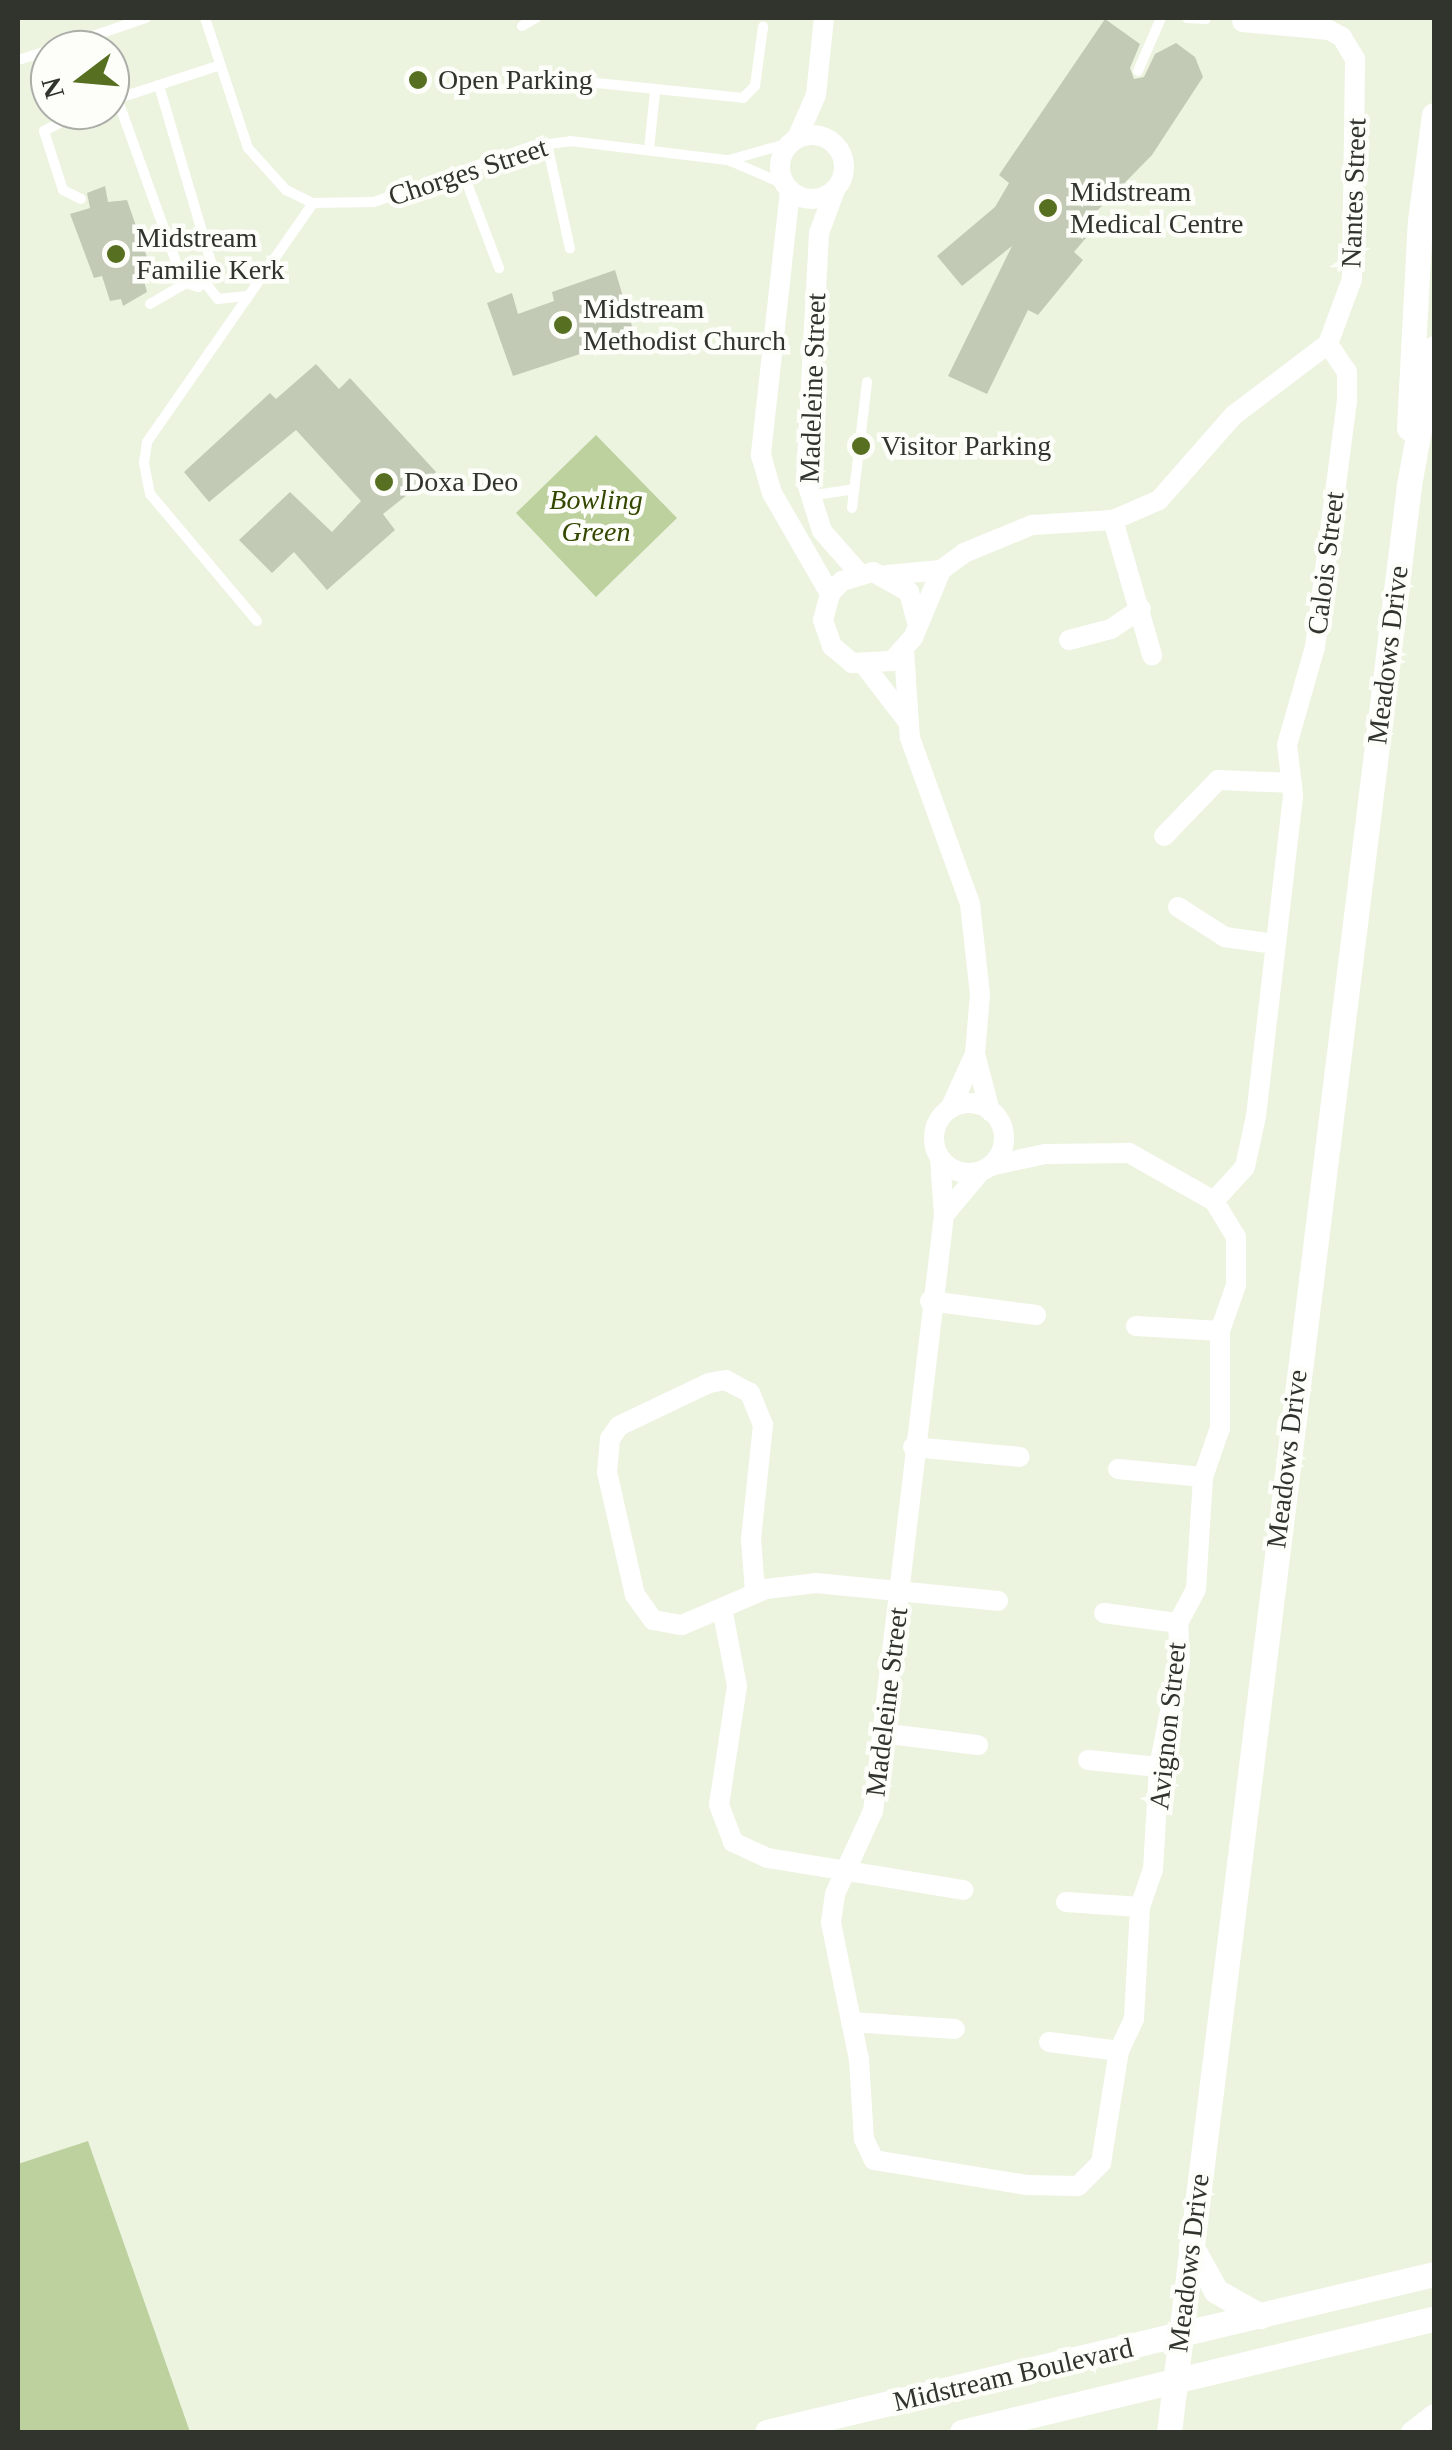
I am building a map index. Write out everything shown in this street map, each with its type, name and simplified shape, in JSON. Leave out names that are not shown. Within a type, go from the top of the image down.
[{"type":"street","name":"Madeleine Street","points":[[824,18],[816,94],[794,140],[780,158],[787,188],[761,454],[772,493],[830,594],[826,634],[841,656],[866,666],[906,720],[970,904],[980,994],[975,1054],[934,1137],[940,1158],[944,1215],[930,1302],[901,1590],[873,1811],[844,1870],[831,1922],[851,2022],[864,2139],[874,2160],[892,2166]]},
{"type":"street","name":"Nantes Street","points":[[1242,22],[1328,30],[1342,37],[1355,59],[1352,279],[1328,344]]},
{"type":"street","name":"Madeleine Street","points":[[816,94],[844,170],[819,233],[808,496],[822,531],[858,573]]},
{"type":"street","name":"Meadows Drive","points":[[1410,485],[1420,221],[1434,114]]},
{"type":"street","points":[[794,140],[815,135],[834,143]]},
{"type":"street","points":[[787,188],[808,200],[835,190]]},
{"type":"street","points":[[830,594],[858,573],[941,570],[1008,532],[1114,520],[1159,500],[1234,415],[1328,344]]},
{"type":"street","name":"Calois Street","points":[[1214,1202],[1245,1167],[1252,1144],[1292,783],[1287,746],[1315,647],[1348,388],[1341,358],[1328,344]]},
{"type":"street","name":"Meadows Drive","points":[[1169,2432],[1410,485],[1434,348]]},
{"type":"street","points":[[1114,520],[1152,655]]},
{"type":"street","points":[[917,622],[941,570]]},
{"type":"street","points":[[886,574],[909,592],[917,622]]},
{"type":"street","points":[[1069,640],[1112,629],[1141,610]]},
{"type":"street","name":"Madeleine Street","points":[[906,720],[904,651],[917,622]]},
{"type":"street","points":[[866,666],[904,651]]},
{"type":"street","points":[[1164,836],[1218,780],[1292,783]]},
{"type":"street","points":[[1178,907],[1225,938],[1274,944]]},
{"type":"street","name":"Madeleine Street","points":[[975,1054],[996,1119]]},
{"type":"street","points":[[950,1109],[971,1104],[1045,1154]]},
{"type":"street","points":[[944,1215],[1002,1147],[996,1119]]},
{"type":"street","points":[[940,1158],[957,1172],[1045,1154],[1129,1154],[1214,1202]]},
{"type":"street","name":"Avignon Street","points":[[892,2166],[1028,2185],[1084,2184],[1100,2163],[1119,2051],[1134,2018],[1140,1908],[1153,1870],[1159,1767],[1180,1661],[1178,1623],[1196,1589],[1203,1477],[1220,1428],[1220,1331],[1232,1307],[1238,1260],[1228,1218],[1214,1202]]},
{"type":"street","points":[[930,1302],[1036,1315]]},
{"type":"street","points":[[1136,1326],[1220,1331]]},
{"type":"street","points":[[755,1592],[752,1539],[763,1425],[742,1385],[709,1383],[619,1426],[610,1439],[606,1472],[621,1552],[643,1608],[668,1626],[755,1592],[816,1584],[998,1601]]},
{"type":"street","points":[[913,1447],[1020,1457]]},
{"type":"street","points":[[1118,1469],[1203,1477]]},
{"type":"street","points":[[722,1608],[737,1686],[718,1780],[724,1826],[748,1852],[963,1890]]},
{"type":"street","points":[[1104,1612],[1178,1623]]},
{"type":"street","points":[[882,1733],[978,1745]]},
{"type":"street","points":[[1088,1760],[1159,1767]]},
{"type":"street","points":[[1066,1902],[1140,1908]]},
{"type":"street","points":[[851,2022],[955,2029]]},
{"type":"street","points":[[1049,2042],[1119,2051]]},
{"type":"street","points":[[1191,2246],[1216,2291],[1260,2316]]},
{"type":"street","name":"Midstream Boulevard","points":[[767,2432],[1434,2274]]},
{"type":"street","name":"Midstream Boulevard","points":[[962,2432],[1434,2320]]},
{"type":"street","points":[[1411,2432],[1434,2414]]},
{"type":"lane","points":[[110,30],[146,18]]},
{"type":"lane","points":[[205,18],[217,66],[262,170],[313,202],[147,442],[144,463],[150,494],[257,620]]},
{"type":"lane","points":[[522,26],[536,18]]},
{"type":"lane","points":[[1138,71],[1161,18]]},
{"type":"lane","points":[[1187,18],[1206,19]]},
{"type":"lane","points":[[578,81],[655,92],[743,98],[755,86],[763,28]]},
{"type":"lane","points":[[130,94],[217,66]]},
{"type":"lane","points":[[159,85],[213,268],[206,284]]},
{"type":"lane","points":[[648,149],[655,92]]},
{"type":"lane","points":[[46,130],[63,190],[81,198]]},
{"type":"lane","points":[[126,130],[186,283]]},
{"type":"lane","name":"Chorges Street","points":[[728,160],[794,140]]},
{"type":"lane","points":[[547,144],[570,249]]},
{"type":"lane","name":"Chorges Street","points":[[313,202],[374,202],[547,144],[648,149],[728,160],[787,188]]},
{"type":"lane","points":[[462,170],[499,268]]},
{"type":"lane","points":[[150,304],[186,283],[206,284],[218,299],[249,296]]},
{"type":"lane","points":[[852,508],[866,382]]},
{"type":"lane","points":[[808,496],[854,488]]},
{"type":"green space","name":"Bowling Green","points":[[596,435],[677,518],[596,597],[516,513]]},
{"type":"green space","points":[[88,2141],[190,2432],[18,2432],[18,2164]]},
{"type":"building","name":"Midstream Medical Centre","points":[[1105,19],[1140,44],[1130,68],[1134,79],[1144,77],[1155,54],[1176,43],[1195,57],[1203,77],[1152,155],[1096,212],[1097,225],[1074,252],[1083,260],[1038,315],[1028,310],[987,394],[948,376],[1012,246],[962,286],[937,256],[995,207],[1009,183],[999,175]]},
{"type":"building","name":"Midstream Familie Kerk","points":[[105,186],[108,202],[127,200],[149,263],[140,266],[147,292],[123,306],[121,299],[110,301],[102,276],[94,278],[70,214],[90,208],[87,193]]},
{"type":"building","name":"Midstream Methodist Church","points":[[615,270],[635,336],[513,376],[487,303],[512,293],[518,314],[554,301],[552,292]]},
{"type":"building","name":"Doxa Deo","points":[[316,364],[339,389],[350,378],[436,472],[383,514],[395,530],[327,590],[294,552],[272,573],[239,540],[290,492],[332,532],[361,501],[296,430],[209,502],[184,472],[270,393],[276,399]]},
{"type":"place","name":"Open Parking","points":[[418,80]]},
{"type":"place","name":"Midstream Medical Centre","points":[[1048,208]]},
{"type":"place","name":"Midstream Familie Kerk","points":[[116,254]]},
{"type":"place","name":"Midstream Methodist Church","points":[[563,325]]},
{"type":"place","name":"Visitor Parking","points":[[861,446]]},
{"type":"place","name":"Doxa Deo","points":[[384,482]]}]
